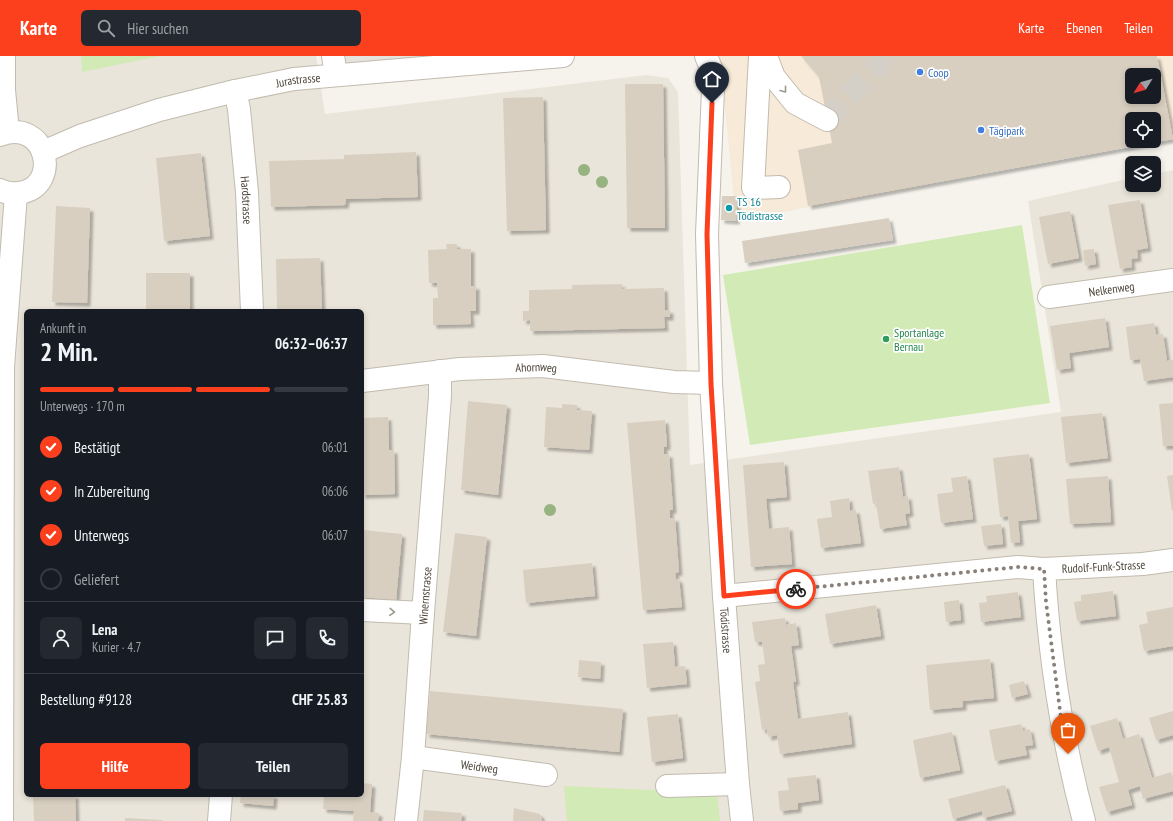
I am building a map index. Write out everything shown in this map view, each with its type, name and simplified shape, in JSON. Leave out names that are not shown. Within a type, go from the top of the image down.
[{"type":"street","points":[[2,821],[3,367],[8,192],[26,191],[36,185],[42,177],[45,167],[44,152],[38,143],[30,136],[20,132],[4,134],[4,56]]},
{"type":"street","name":"Jurastrasse","points":[[44,152],[80,136],[159,110],[235,90],[294,79],[334,66],[563,56]]},
{"type":"street","name":"Tödistrasse","points":[[706,56],[711,68],[713,89],[707,234],[711,384],[724,596],[742,821]]},
{"type":"street","points":[[760,56],[753,188],[780,187]]},
{"type":"street","points":[[766,56],[774,78],[795,103],[827,120]]},
{"type":"street","name":"Hardstrasse","points":[[235,90],[239,109],[247,192],[252,309]]},
{"type":"street","name":"Nelkenweg","points":[[1049,297],[1173,280]]},
{"type":"street","name":"Ahornweg","points":[[364,381],[440,370],[543,366],[674,382],[711,384]]},
{"type":"street","name":"Winernstrasse","points":[[406,821],[413,757],[440,396],[440,370]]},
{"type":"street","name":"Rudolf-Funk-Strasse","points":[[724,596],[1018,567],[1044,569],[1143,564],[1173,560]]},
{"type":"street","points":[[1044,569],[1046,602],[1062,726],[1084,821]]},
{"type":"street","points":[[364,610],[423,613]]},
{"type":"street","name":"Weidweg","points":[[413,757],[546,775]]},
{"type":"street","points":[[667,786],[738,784]]},
{"type":"street","points":[[219,821],[221,797]]},
{"type":"shaded area","points":[[0,56],[316,56],[325,114],[646,75],[668,78],[678,92],[690,465],[1061,412],[1028,201],[1125,180],[1125,192],[1161,192],[1161,173],[1173,170],[1173,821],[0,821]]},
{"type":"shaded area","points":[[345,56],[444,56],[347,68]]},
{"type":"shaded area","name":"Tägipark","points":[[720,56],[1173,56],[1173,138],[1161,140],[1161,112],[1125,112],[1125,147],[736,221]]},
{"type":"green space","points":[[81,56],[160,56],[82,72]]},
{"type":"green space","name":"Sportanlage Bernau","points":[[1022,225],[1050,403],[750,445],[723,275]]},
{"type":"green space","points":[[564,786],[717,793],[720,821],[567,821]]},
{"type":"building","name":"Tägipark","points":[[801,56],[1157,56],[1159,68],[1125,68],[1125,104],[1161,104],[1161,77],[1173,139],[1161,141],[1161,112],[1125,112],[1125,148],[808,206],[798,150],[832,143],[819,77]]},
{"type":"building","points":[[625,84],[663,84],[665,228],[627,228]]},
{"type":"building","points":[[543,97],[546,230],[507,231],[503,98]]},
{"type":"building","points":[[416,152],[418,197],[346,199],[345,205],[271,207],[269,161],[344,159],[344,155]]},
{"type":"building","points":[[201,153],[210,236],[164,241],[156,158]]},
{"type":"building","name":"TS 16 Tödistrasse","points":[[722,196],[737,196],[736,221],[721,220]]},
{"type":"building","points":[[1140,200],[1148,248],[1137,250],[1138,258],[1131,259],[1132,267],[1120,269],[1108,205]]},
{"type":"building","points":[[56,206],[90,208],[87,303],[52,302]]},
{"type":"building","points":[[1070,211],[1079,258],[1048,264],[1039,217]]},
{"type":"building","points":[[889,218],[893,240],[745,263],[742,241]]},
{"type":"building","points":[[446,244],[457,244],[457,249],[471,249],[471,286],[476,286],[476,311],[470,311],[471,324],[433,325],[433,298],[438,298],[437,283],[429,283],[428,250],[447,249]]},
{"type":"building","points":[[1094,249],[1096,264],[1085,266],[1083,250]]},
{"type":"building","points":[[320,258],[322,309],[277,309],[276,259]]},
{"type":"building","points":[[146,273],[190,273],[190,309],[146,309]]},
{"type":"building","points":[[622,284],[622,289],[664,288],[665,310],[670,310],[670,317],[664,317],[665,328],[530,331],[530,320],[523,321],[523,311],[529,311],[529,290],[572,289],[572,285]]},
{"type":"building","points":[[1105,318],[1109,347],[1069,353],[1071,368],[1057,370],[1050,326]]},
{"type":"building","points":[[1154,323],[1156,335],[1163,334],[1167,361],[1173,360],[1173,377],[1144,381],[1140,359],[1130,360],[1126,327]]},
{"type":"building","points":[[468,401],[507,405],[498,495],[461,490]]},
{"type":"building","points":[[1173,403],[1173,446],[1163,446],[1159,404]]},
{"type":"building","points":[[562,404],[577,405],[577,410],[592,411],[589,450],[544,447],[546,407],[562,408]]},
{"type":"building","points":[[1102,413],[1108,458],[1066,463],[1061,417]]},
{"type":"building","points":[[388,417],[389,450],[394,450],[395,494],[364,495],[364,418]]},
{"type":"building","points":[[665,420],[667,446],[664,447],[664,454],[669,454],[673,510],[670,510],[670,518],[675,518],[679,572],[675,573],[676,579],[679,579],[682,607],[643,610],[627,423]]},
{"type":"building","points":[[1029,454],[1037,519],[1018,521],[1020,542],[1011,543],[1008,516],[1000,517],[993,458]]},
{"type":"building","points":[[784,462],[787,497],[766,499],[769,529],[789,527],[792,564],[751,567],[743,465]]},
{"type":"building","points":[[899,467],[903,497],[908,496],[910,513],[905,514],[907,525],[880,529],[876,503],[873,504],[868,471]]},
{"type":"building","points":[[1173,475],[1173,510],[1172,511],[1167,476]]},
{"type":"building","points":[[967,476],[973,519],[941,523],[937,494],[953,492],[951,478]]},
{"type":"building","points":[[1108,476],[1111,522],[1070,524],[1066,479]]},
{"type":"building","points":[[849,498],[850,511],[856,510],[861,543],[821,548],[817,519],[832,517],[830,501]]},
{"type":"building","points":[[1001,524],[1003,544],[984,546],[981,526]]},
{"type":"building","points":[[364,530],[402,534],[396,600],[364,597]]},
{"type":"building","points":[[455,533],[487,537],[476,636],[443,632]]},
{"type":"building","points":[[592,563],[595,596],[526,603],[523,570]]},
{"type":"building","points":[[1113,591],[1116,616],[1077,621],[1074,602],[1081,601],[1081,595]]},
{"type":"building","points":[[1018,592],[1021,617],[981,622],[979,603],[987,602],[986,596]]},
{"type":"building","points":[[959,600],[961,620],[946,622],[944,602]]},
{"type":"building","points":[[876,605],[881,636],[830,644],[825,614]]},
{"type":"building","points":[[1173,607],[1173,646],[1144,651],[1139,625],[1148,623],[1146,612]]},
{"type":"building","points":[[785,618],[786,625],[796,623],[799,645],[791,646],[796,682],[793,682],[798,719],[848,712],[852,744],[780,754],[777,735],[768,737],[767,729],[762,730],[755,682],[760,681],[758,665],[765,664],[762,642],[755,642],[752,622]]},
{"type":"building","points":[[673,642],[675,667],[685,666],[687,684],[647,688],[643,644]]},
{"type":"building","points":[[990,659],[994,698],[963,701],[963,707],[930,710],[926,665]]},
{"type":"building","points":[[579,660],[601,662],[600,679],[578,677]]},
{"type":"building","points":[[1024,681],[1028,694],[1012,698],[1009,685]]},
{"type":"building","points":[[430,691],[623,709],[619,752],[426,734]]},
{"type":"building","points":[[1173,711],[1173,735],[1156,740],[1149,718]]},
{"type":"building","points":[[678,714],[683,758],[652,762],[647,717]]},
{"type":"building","points":[[1117,718],[1123,739],[1139,734],[1152,778],[1171,772],[1173,779],[1173,791],[1143,799],[1140,786],[1128,790],[1132,805],[1107,812],[1099,787],[1119,782],[1109,747],[1098,751],[1090,726]]},
{"type":"building","points":[[1021,724],[1023,731],[1030,729],[1033,745],[1025,746],[1027,755],[995,761],[989,730]]},
{"type":"building","points":[[952,732],[960,770],[920,778],[913,740]]},
{"type":"building","points":[[816,775],[819,800],[798,803],[798,809],[780,811],[778,791],[789,790],[787,778]]},
{"type":"building","points":[[364,783],[372,784],[370,812],[379,813],[378,821],[353,821],[354,811],[323,809],[324,797],[364,797]]},
{"type":"building","points":[[1005,785],[1012,811],[983,818],[982,811],[953,819],[948,799]]},
{"type":"building","points":[[33,797],[75,797],[76,821],[34,821]]},
{"type":"building","points":[[241,797],[274,797],[273,806],[240,803]]},
{"type":"building","points":[[514,808],[540,814],[542,821],[513,821]]},
{"type":"building","points":[[424,810],[462,813],[461,821],[423,821]]},
{"type":"building","points":[[125,818],[162,820],[162,821],[125,821]]},
{"type":"tunnel","points":[[827,120],[886,56]]},
{"type":"way so far","points":[[796,589],[1018,567],[1044,569],[1046,602],[1062,726],[1068,754]]},
{"type":"place","name":"Coop","points":[[920,72]]},
{"type":"place","name":"Tägipark","points":[[981,130]]},
{"type":"place","name":"TS 16 Tödistrasse","points":[[729,208]]},
{"type":"place","name":"Sportanlage Bernau","points":[[886,339]]},
{"type":"route","points":[[712,103],[707,234],[711,384],[724,596],[796,589]]}]
